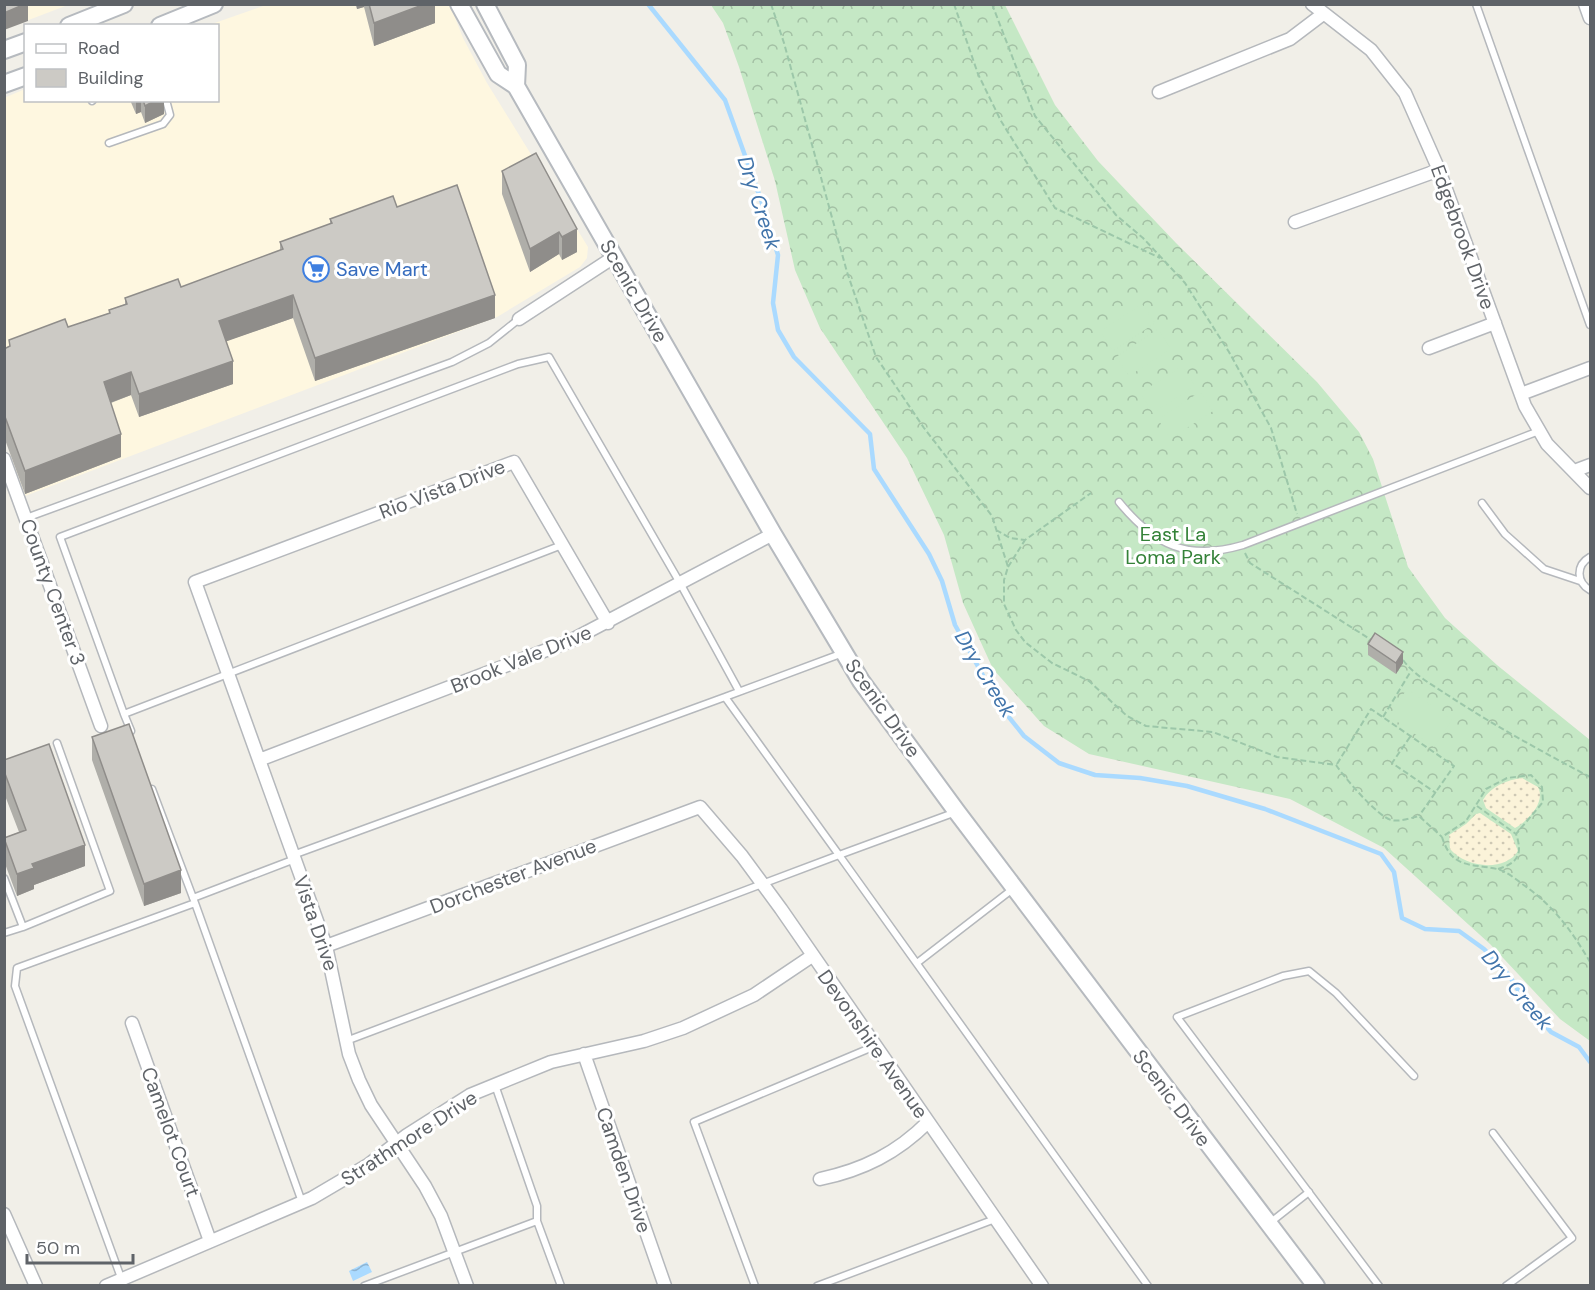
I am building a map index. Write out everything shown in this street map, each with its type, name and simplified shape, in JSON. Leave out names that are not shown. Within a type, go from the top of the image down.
[{"type":"main road","points":[[74,24],[124,4]]},
{"type":"main road","points":[[165,24],[214,4]]},
{"type":"main road","name":"Scenic Drive","points":[[459,4],[498,74],[516,86],[773,534],[861,681],[1014,888],[1316,1286]]},
{"type":"main road","name":"Scenic Drive","points":[[486,4],[518,65],[516,86]]},
{"type":"main road","points":[[4,50],[24,43]]},
{"type":"main road","points":[[4,84],[24,77]]},
{"type":"street","name":"Edgebrook Drive","points":[[1312,4],[1371,50],[1390,72],[1419,119],[1521,394],[1539,431],[1590,488]]},
{"type":"street","points":[[1585,4],[1590,18]]},
{"type":"street","points":[[1159,92],[1290,39],[1323,14]]},
{"type":"street","points":[[1295,222],[1439,170]]},
{"type":"street","points":[[519,319],[614,257]]},
{"type":"street","points":[[1429,348],[1495,323]]},
{"type":"street","points":[[1521,394],[1590,368]]},
{"type":"street","name":"County Center 3","points":[[4,459],[101,726]]},
{"type":"street","name":"Rio Vista Drive","points":[[195,582],[514,462],[608,623]]},
{"type":"street","points":[[1574,471],[1590,465]]},
{"type":"street","name":"Brook Vale Drive","points":[[259,760],[521,661],[608,623],[773,534]]},
{"type":"street","name":"Vista Drive","points":[[195,582],[326,946],[346,1041],[359,1080],[371,1106],[425,1186],[456,1252],[467,1286]]},
{"type":"street","name":"Devonshire Avenue","points":[[700,807],[762,883],[1042,1286]]},
{"type":"street","name":"Dorchester Avenue","points":[[326,946],[700,807]]},
{"type":"street","name":"Strathmore Drive","points":[[106,1286],[123,1281],[341,1183],[441,1112],[495,1084],[551,1062],[644,1041],[723,1012],[785,976],[812,956]]},
{"type":"street","name":"Camelot Court","points":[[132,1023],[210,1241]]},
{"type":"street","name":"Camden Drive","points":[[584,1054],[665,1286]]},
{"type":"street","points":[[820,1179],[867,1166],[891,1154],[928,1122]]},
{"type":"street","points":[[4,1214],[36,1286]]},
{"type":"lane","points":[[1476,4],[1590,325]]},
{"type":"lane","points":[[109,143],[163,124],[170,115],[167,102]]},
{"type":"lane","points":[[26,518],[452,362],[489,343],[519,319]]},
{"type":"lane","points":[[132,735],[60,537],[538,358],[549,357],[680,583],[739,691]]},
{"type":"lane","points":[[1119,502],[1146,531],[1179,548],[1212,553],[1244,545],[1539,431]]},
{"type":"lane","points":[[1482,503],[1505,534],[1544,569],[1580,581],[1590,590]]},
{"type":"lane","points":[[124,714],[563,545]]},
{"type":"lane","points":[[1580,581],[1581,564],[1590,557]]},
{"type":"lane","points":[[123,1281],[15,986],[17,968],[194,901],[294,857],[844,652]]},
{"type":"lane","points":[[725,697],[1148,1286]]},
{"type":"lane","points":[[4,933],[110,891],[57,743]]},
{"type":"lane","points":[[148,779],[302,1202]]},
{"type":"lane","points":[[346,1041],[762,883],[957,812]]},
{"type":"lane","points":[[4,878],[22,927]]},
{"type":"lane","points":[[917,963],[1014,888]]},
{"type":"lane","points":[[1378,1286],[1177,1017],[1283,976],[1309,971],[1336,993],[1414,1076]]},
{"type":"lane","points":[[755,1286],[693,1122],[875,1046]]},
{"type":"lane","points":[[495,1084],[537,1206],[537,1221],[561,1286]]},
{"type":"lane","points":[[1493,1133],[1572,1238],[1506,1286]]},
{"type":"lane","points":[[1268,1224],[1308,1192]]},
{"type":"lane","points":[[817,1286],[995,1219]]},
{"type":"lane","points":[[364,1286],[537,1221]]},
{"type":"path","points":[[771,4],[784,43],[847,272],[876,357],[924,428],[992,516],[1008,567]]},
{"type":"path","points":[[954,4],[978,74],[1001,121],[1055,208],[1164,260]]},
{"type":"path","points":[[992,4],[1035,116],[1116,215],[1185,282],[1229,352],[1271,428],[1295,508]]},
{"type":"path","points":[[1091,493],[1025,540],[1008,567],[1004,580],[1005,604],[1016,630],[1025,642],[1052,663],[1089,681],[1127,716],[1146,726],[1190,729],[1229,736],[1292,761],[1336,765],[1343,775],[1386,817],[1400,820],[1419,816],[1454,766],[1371,709],[1336,765]]},
{"type":"path","points":[[996,530],[1010,538],[1025,540]]},
{"type":"path","points":[[1244,545],[1250,562],[1375,642]]},
{"type":"path","points":[[1394,654],[1411,671],[1521,741],[1590,777]]},
{"type":"path","points":[[1383,717],[1411,671]]},
{"type":"path","points":[[1410,736],[1392,763],[1436,793]]},
{"type":"path","points":[[1442,837],[1466,821],[1477,806],[1482,794],[1495,783],[1518,775],[1531,776],[1542,787],[1543,802],[1516,834]]},
{"type":"path","points":[[1419,816],[1442,837],[1446,849],[1454,858],[1480,868],[1498,869],[1519,858],[1521,853],[1516,834],[1477,806]]},
{"type":"path","points":[[1498,869],[1549,905],[1575,936],[1590,962]]},
{"type":"shaded area","points":[[5,5],[68,5],[5,29]]},
{"type":"shaded area","points":[[266,5],[450,5],[463,38],[487,83],[588,247],[587,258],[580,267],[497,317],[25,496],[4,435],[4,98],[24,89],[24,102],[219,102],[219,24],[212,24]]},
{"type":"green space","name":"East La Loma Park","points":[[711,5],[1005,5],[1055,105],[1098,161],[1176,243],[1317,382],[1359,432],[1373,459],[1408,567],[1445,618],[1497,665],[1590,740],[1590,1041],[1560,1019],[1490,944],[1384,848],[1290,799],[1089,754],[1044,726],[993,669],[963,603],[944,535],[907,458],[820,328],[795,270],[775,181],[739,67],[723,23]]},
{"type":"green space","points":[[1142,304],[1155,323],[1113,351],[1100,331]]},
{"type":"green space","points":[[1158,329],[1171,349],[1129,376],[1116,357]]},
{"type":"green space","points":[[1182,366],[1195,386],[1153,413],[1140,393]]},
{"type":"green space","points":[[1200,392],[1213,411],[1170,439],[1158,419]]},
{"type":"green space","points":[[1407,689],[1452,720],[1434,747],[1389,716]]},
{"type":"sand","points":[[1522,778],[1538,787],[1540,799],[1530,816],[1515,828],[1486,808],[1483,800],[1500,784]]},
{"type":"sand","points":[[1480,813],[1511,834],[1518,851],[1512,858],[1494,865],[1484,865],[1465,860],[1450,849],[1449,835]]},
{"type":"water","points":[[367,1262],[372,1272],[353,1281],[349,1271]]},
{"type":"building","points":[[4,4],[25,4],[4,13]]},
{"type":"building","points":[[369,4],[425,4],[374,23]]},
{"type":"building","points":[[536,153],[577,229],[562,237],[559,232],[530,249],[502,171]]},
{"type":"building","points":[[457,185],[495,295],[315,358],[293,295],[219,321],[233,361],[139,394],[131,372],[104,382],[121,434],[25,471],[4,414],[4,349],[10,346],[9,340],[65,319],[68,327],[110,313],[109,310],[127,304],[125,298],[178,279],[181,287],[283,249],[280,242],[332,223],[330,219],[393,196],[397,207]]},
{"type":"building","points":[[1375,633],[1403,652],[1396,663],[1368,644]]},
{"type":"building","points":[[129,724],[181,870],[144,884],[92,737]]},
{"type":"building","points":[[49,744],[85,845],[32,864],[34,868],[17,874],[4,838],[26,830],[4,771],[4,760]]},
{"type":"waterway","name":"Dry Creek","points":[[648,4],[725,100],[778,255],[773,303],[778,330],[794,357],[870,434],[874,469],[929,554],[942,581],[955,625],[1000,706],[1024,736],[1059,763],[1095,775],[1140,778],[1187,786],[1265,809],[1381,854],[1394,872],[1402,918],[1425,929],[1459,931],[1484,949],[1509,975],[1527,1005],[1551,1032],[1579,1047],[1590,1062]]},
{"type":"place","name":"Save Mart","points":[[316,269]]}]
